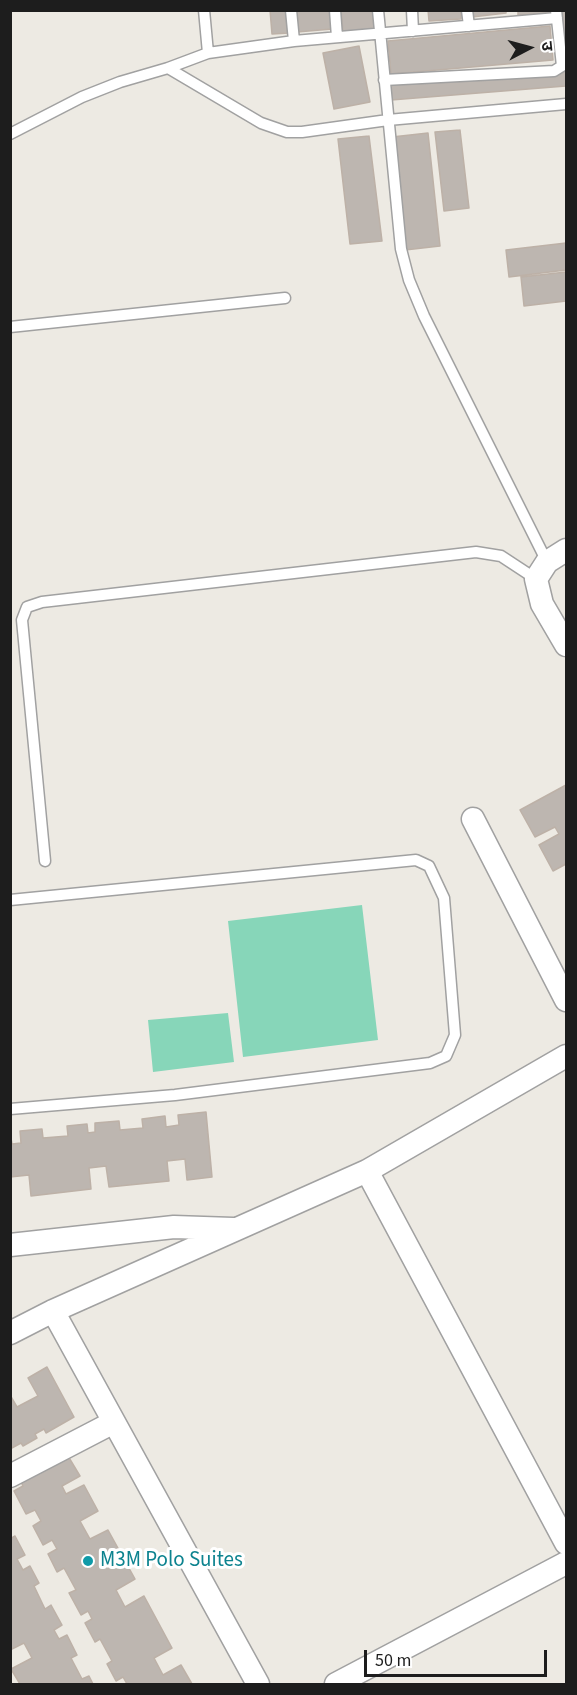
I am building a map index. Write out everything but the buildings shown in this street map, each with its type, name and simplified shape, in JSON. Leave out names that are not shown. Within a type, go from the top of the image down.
[{"type":"street","points":[[567,550],[542,571],[542,604],[567,645]]},
{"type":"street","points":[[473,819],[567,1000]]},
{"type":"street","points":[[10,1333],[53,1311],[367,1171],[567,1056]]},
{"type":"street","points":[[367,1171],[567,1543]]},
{"type":"street","points":[[10,1245],[174,1227],[235,1229]]},
{"type":"street","points":[[53,1311],[258,1684]]},
{"type":"street","points":[[10,1476],[114,1422]]},
{"type":"street","points":[[336,1684],[567,1563]]},
{"type":"lane","points":[[204,10],[208,53]]},
{"type":"lane","points":[[291,10],[294,41]]},
{"type":"lane","points":[[335,10],[338,37]]},
{"type":"lane","points":[[378,10],[401,249],[409,279],[542,571]]},
{"type":"lane","points":[[412,10],[413,31]]},
{"type":"lane","points":[[467,10],[469,26]]},
{"type":"lane","points":[[10,134],[120,82],[208,53],[294,41],[469,26],[514,16],[556,14],[562,66],[554,70],[384,80]]},
{"type":"lane","points":[[168,68],[261,123],[287,132],[329,129],[388,120],[567,104]]},
{"type":"lane","points":[[10,327],[285,298]]},
{"type":"lane","points":[[45,861],[22,620],[27,607],[42,602],[476,552],[501,556],[542,571]]},
{"type":"lane","points":[[10,900],[416,860],[429,866],[444,898],[455,1035],[446,1056],[430,1063],[176,1095],[10,1108]]},
{"type":"green space","points":[[362,905],[378,1040],[243,1057],[228,921]]},
{"type":"green space","points":[[228,1013],[234,1062],[153,1072],[148,1020]]},
{"type":"place","name":"M3M Polo Suites","points":[[88,1561]]}]
